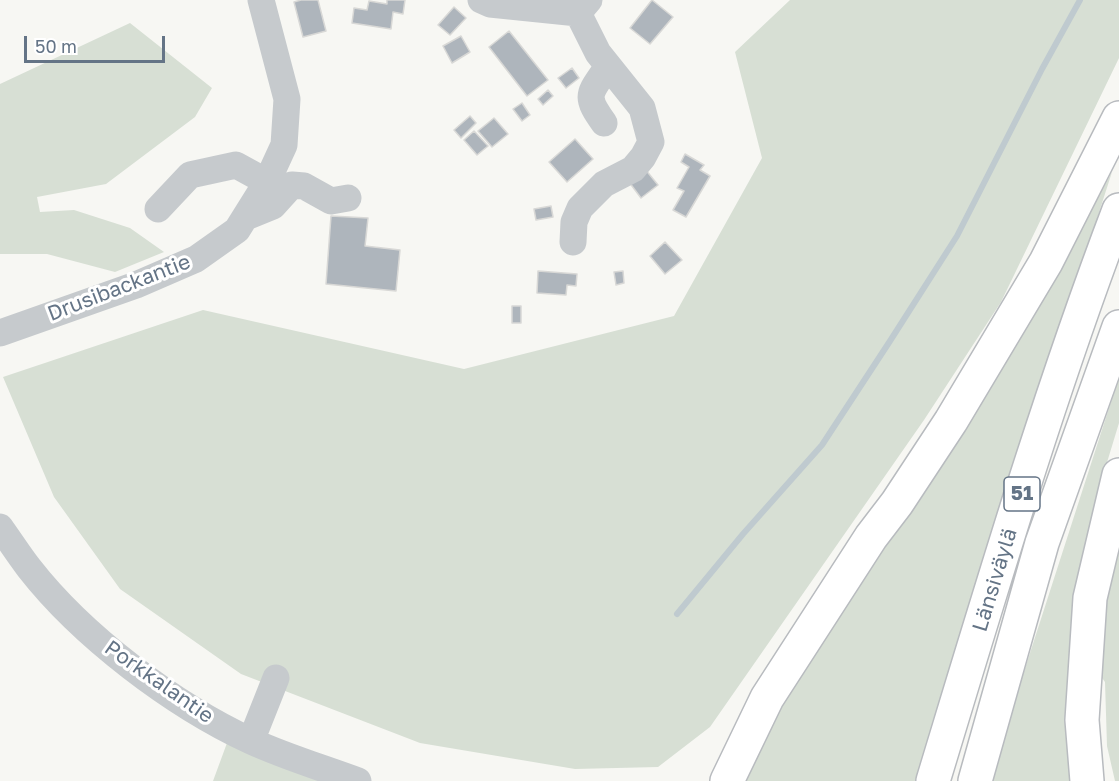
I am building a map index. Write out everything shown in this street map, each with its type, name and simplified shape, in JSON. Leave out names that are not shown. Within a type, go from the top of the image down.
[{"type":"highway","points":[[727,781],[778,680],[871,537],[897,503],[951,421],[1040,272],[1119,118]]},
{"type":"highway","name":"Länsiväylä","points":[[933,781],[1010,529],[1119,210]]},
{"type":"highway","name":"Länsiväylä","points":[[975,781],[1042,543],[1119,327]]},
{"type":"highway","points":[[1086,781],[1082,720],[1090,598],[1119,475]]},
{"type":"street","name":"Drusibackantie","points":[[0,333],[136,285],[196,259],[237,230],[267,182],[284,145],[287,99],[261,0]]},
{"type":"street","points":[[482,0],[490,4],[583,6],[598,53],[642,108],[651,142],[652,163],[633,169],[604,184],[569,211],[574,222],[573,242]]},
{"type":"street","points":[[604,123],[590,102],[592,92],[608,66]]},
{"type":"street","points":[[158,209],[190,175],[237,165],[267,182]]},
{"type":"street","points":[[245,218],[273,206],[292,185],[304,186],[331,201],[348,198]]},
{"type":"street","name":"Porkkalantie","points":[[0,527],[30,569],[63,605],[107,647],[153,684],[199,714],[251,741],[358,781]]},
{"type":"street","points":[[251,741],[276,678]]},
{"type":"shaded area","points":[[790,0],[1119,0],[1119,58],[1001,302],[924,420],[710,727],[658,767],[575,769],[420,743],[241,674],[120,589],[54,497],[3,377],[203,310],[464,369],[674,316],[762,158],[735,52]]},
{"type":"shaded area","points":[[130,23],[212,88],[195,117],[106,184],[37,197],[40,212],[74,210],[130,228],[164,252],[115,272],[47,254],[0,254],[0,84]]},
{"type":"shaded area","points":[[1112,172],[916,781],[737,781],[785,694],[1042,300]]},
{"type":"shaded area","points":[[1119,377],[1119,423],[1105,469],[1071,621],[1067,736],[1075,781],[991,781],[1010,715]]},
{"type":"shaded area","points":[[1119,524],[1119,781],[1115,781],[1107,746],[1105,682],[1097,671],[1095,630]]},
{"type":"shaded area","points":[[227,743],[325,781],[213,781]]},
{"type":"building","points":[[318,0],[326,31],[303,37],[294,2]]},
{"type":"building","points":[[387,0],[405,0],[403,14],[393,12],[391,29],[352,23],[354,8],[367,10],[369,1],[387,4]]},
{"type":"building","points":[[652,0],[673,17],[650,44],[630,28]]},
{"type":"building","points":[[454,7],[466,18],[450,35],[438,25]]},
{"type":"building","points":[[509,31],[548,80],[527,96],[489,47]]},
{"type":"building","points":[[461,36],[470,52],[452,63],[443,46]]},
{"type":"building","points":[[572,68],[579,78],[566,88],[558,78]]},
{"type":"building","points":[[548,90],[553,96],[543,105],[538,99]]},
{"type":"building","points":[[522,103],[530,115],[522,121],[513,109]]},
{"type":"building","points":[[470,116],[476,123],[461,138],[454,130]]},
{"type":"building","points":[[494,118],[508,134],[492,147],[478,131]]},
{"type":"building","points":[[474,131],[488,146],[477,155],[464,140]]},
{"type":"building","points":[[575,139],[593,159],[567,182],[549,162]]},
{"type":"building","points":[[685,154],[704,165],[700,170],[710,176],[686,217],[673,210],[684,191],[677,188],[689,167],[681,162]]},
{"type":"building","points":[[645,169],[658,185],[641,198],[629,182]]},
{"type":"building","points":[[551,206],[553,217],[536,220],[534,209]]},
{"type":"building","points":[[331,216],[368,218],[365,246],[400,250],[396,291],[326,284]]},
{"type":"building","points":[[665,242],[682,260],[665,274],[650,256]]},
{"type":"building","points":[[538,271],[577,274],[576,286],[567,285],[566,295],[537,293]]},
{"type":"building","points":[[623,271],[624,283],[616,285],[614,272]]},
{"type":"building","points":[[512,306],[521,306],[521,323],[512,323]]},
{"type":"waterway","points":[[677,614],[743,534],[822,445],[957,236],[1042,69],[1080,0]]}]
